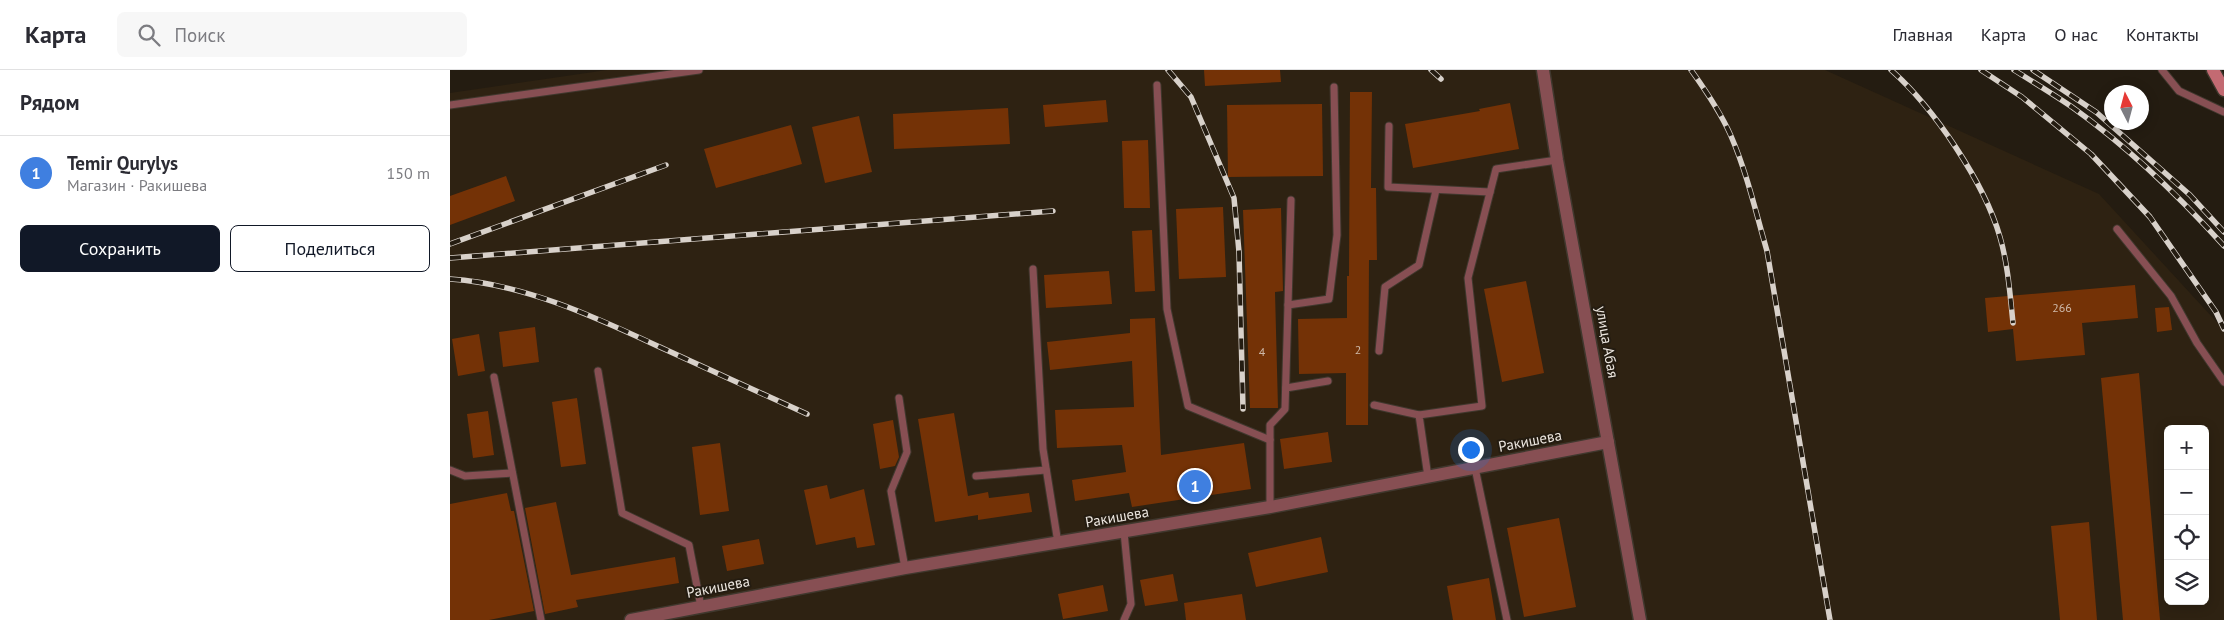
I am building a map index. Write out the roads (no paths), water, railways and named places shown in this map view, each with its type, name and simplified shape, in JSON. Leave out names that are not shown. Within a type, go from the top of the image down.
[{"type":"main road","points":[[2213,70],[2224,90]]},
{"type":"street","name":"улица Абая","points":[[1543,70],[1557,160],[1640,620]]},
{"type":"street","name":"Ракишева","points":[[631,620],[905,568],[1058,544],[1270,507],[1608,442]]},
{"type":"lane","points":[[450,105],[699,70]]},
{"type":"lane","points":[[2162,70],[2179,91],[2224,112]]},
{"type":"lane","points":[[1157,85],[1167,308],[1188,406],[1270,440]]},
{"type":"lane","points":[[1288,305],[1329,299],[1337,235],[1334,87]]},
{"type":"lane","points":[[1389,126],[1388,187],[1490,192]]},
{"type":"lane","points":[[1374,405],[1418,415],[1482,406],[1468,278],[1496,169],[1557,160]]},
{"type":"lane","points":[[1379,352],[1385,287],[1419,265],[1436,190]]},
{"type":"lane","points":[[1270,507],[1270,425],[1285,409],[1291,200]]},
{"type":"lane","points":[[2117,229],[2171,296],[2197,343],[2224,382]]},
{"type":"lane","points":[[1032,269],[1043,449],[1058,544]]},
{"type":"lane","points":[[598,371],[622,513],[689,545],[701,607]]},
{"type":"lane","points":[[494,377],[541,620]]},
{"type":"lane","points":[[1286,388],[1328,381]]},
{"type":"lane","points":[[899,398],[907,452],[891,491],[905,568]]},
{"type":"lane","points":[[1418,415],[1428,477]]},
{"type":"lane","points":[[1475,468],[1507,620]]},
{"type":"lane","points":[[450,470],[466,476],[512,473]]},
{"type":"lane","points":[[976,476],[1046,470]]},
{"type":"lane","points":[[1124,532],[1131,604],[1124,620]]},
{"type":"railway","points":[[1168,70],[1191,97],[1234,198],[1239,252],[1243,409]]},
{"type":"railway","points":[[1431,70],[1441,79]]},
{"type":"railway","points":[[1691,70],[1718,111],[1737,150],[1767,251],[1830,620]]},
{"type":"railway","points":[[1891,70],[1924,104],[1940,125],[1956,147],[1982,193],[2003,248],[2013,323]]},
{"type":"railway","points":[[1981,70],[2022,97],[2091,154],[2150,217],[2216,312],[2224,329]]},
{"type":"railway","points":[[2014,70],[2072,107],[2113,138],[2189,208],[2224,246]]},
{"type":"railway","points":[[2033,70],[2096,112],[2190,195],[2224,232]]},
{"type":"railway","points":[[450,244],[666,165]]},
{"type":"railway","points":[[450,258],[1053,211]]},
{"type":"railway","points":[[450,279],[478,282],[505,288],[559,304],[611,325],[807,414]]},
{"type":"place","name":"Temir Qurylys","points":[[1195,486]]}]
